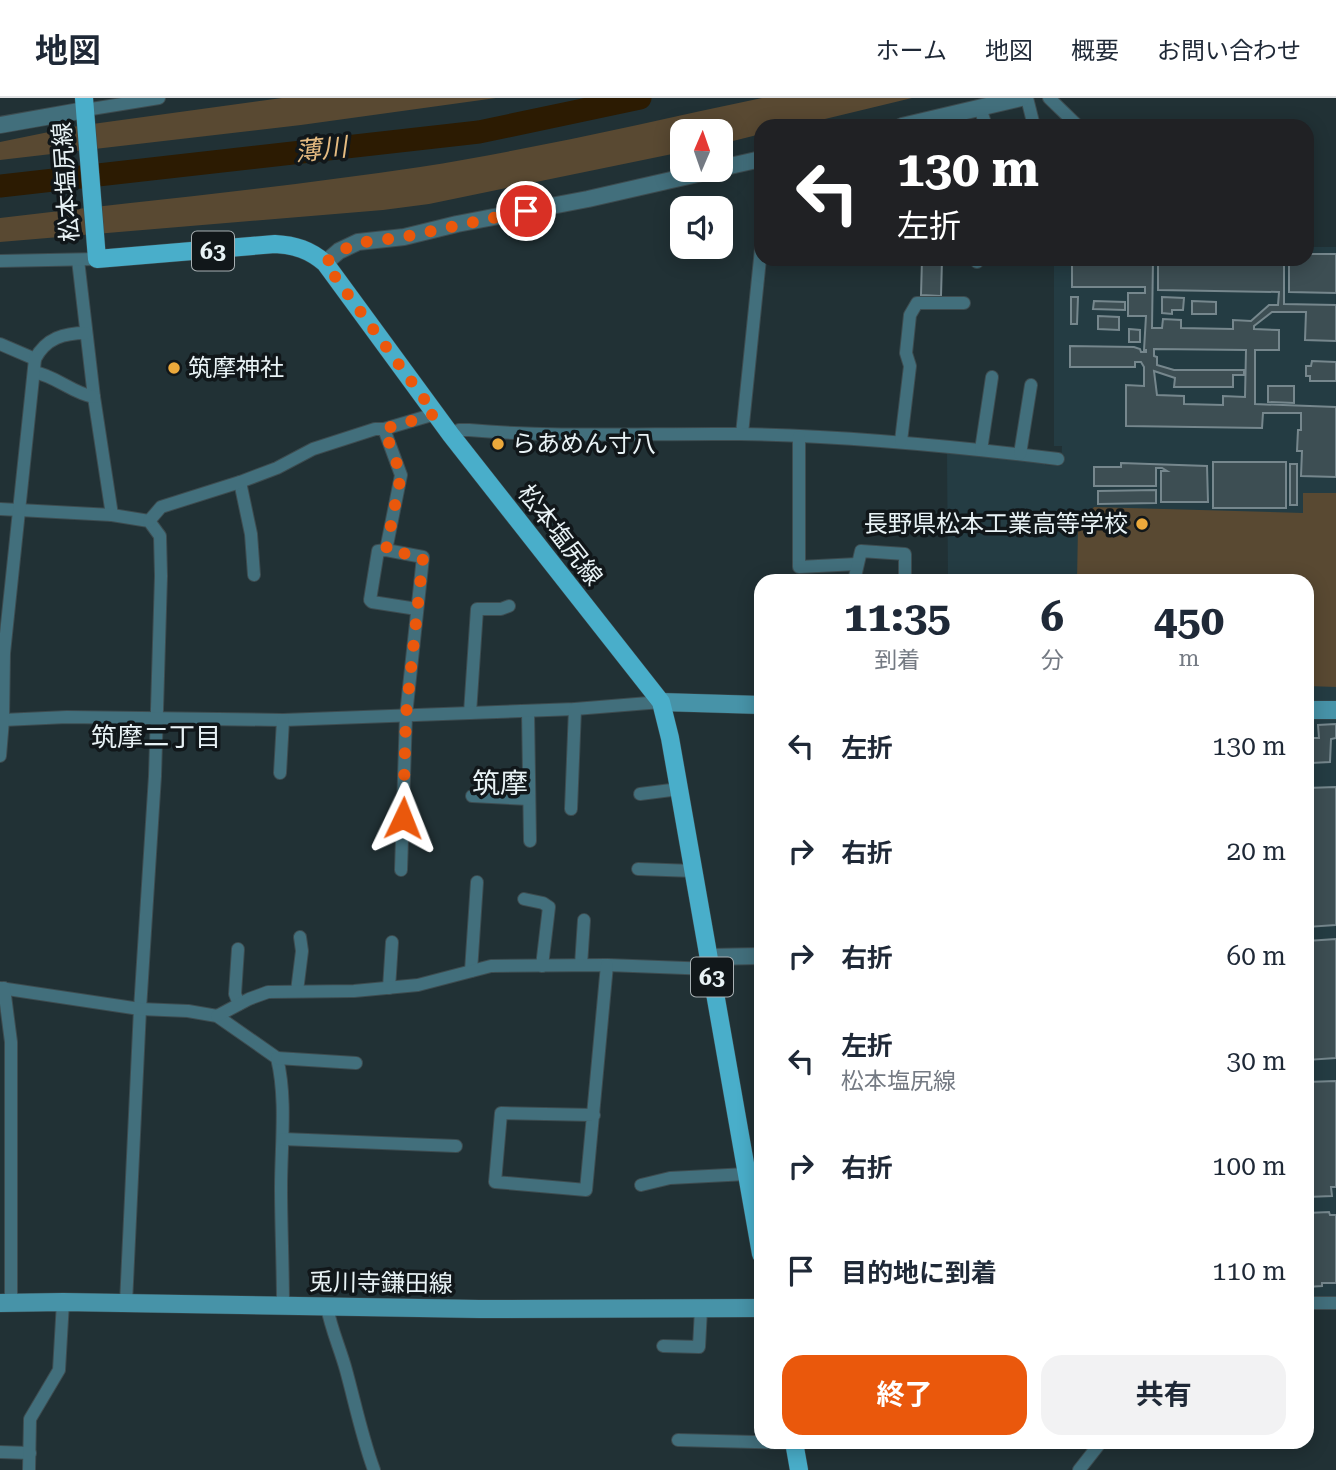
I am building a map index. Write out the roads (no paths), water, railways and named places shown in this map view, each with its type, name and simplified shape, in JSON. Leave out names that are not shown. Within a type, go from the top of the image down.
[{"type":"main road","name":"松本塩尻線","points":[[85,110],[96,251],[275,244],[303,249],[314,254],[325,263],[451,435],[661,702],[694,871],[754,1214]]},
{"type":"main road","points":[[661,702],[754,705]]},
{"type":"main road","points":[[1314,710],[1336,710]]},
{"type":"main road","name":"兎川寺鎌田線","points":[[6,1303],[754,1308]]},
{"type":"main road","points":[[795,1449],[799,1470]]},
{"type":"street","points":[[0,125],[159,98]]},
{"type":"street","points":[[932,119],[1021,98]]},
{"type":"street","points":[[1027,98],[1032,119]]},
{"type":"street","points":[[1049,98],[1071,119]]},
{"type":"street","points":[[980,108],[984,119]]},
{"type":"street","points":[[733,165],[754,161]]},
{"type":"street","points":[[325,263],[340,251],[358,243],[404,237],[670,181]]},
{"type":"street","points":[[0,261],[78,260],[96,251]]},
{"type":"street","points":[[78,260],[94,397],[112,515]]},
{"type":"street","points":[[742,434],[759,266]]},
{"type":"street","points":[[901,441],[910,366],[906,353],[910,315],[917,303],[964,303]]},
{"type":"street","points":[[0,756],[4,607],[20,510],[34,366],[49,341],[68,333],[86,333]]},
{"type":"street","points":[[0,344],[80,394],[94,397]]},
{"type":"street","points":[[981,450],[992,377]]},
{"type":"street","points":[[1020,454],[1031,384]]},
{"type":"street","points":[[149,521],[161,507],[277,468],[313,449],[375,429],[384,429],[435,414]]},
{"type":"street","points":[[384,429],[401,475],[386,550]]},
{"type":"street","points":[[451,435],[459,430],[562,435],[742,434],[901,441],[1058,458]]},
{"type":"street","points":[[799,437],[799,567],[857,564]]},
{"type":"street","points":[[240,482],[251,534],[254,575]]},
{"type":"street","points":[[0,509],[112,515],[149,521],[160,536],[155,776],[140,1009],[126,1303]]},
{"type":"street","points":[[401,870],[406,715],[423,557],[378,551],[370,600],[372,603],[417,609]]},
{"type":"street","points":[[855,574],[860,551],[905,554],[905,574]]},
{"type":"street","points":[[470,713],[477,609],[501,609],[509,606]]},
{"type":"street","points":[[3,720],[67,717],[283,720],[575,709],[661,702]]},
{"type":"street","points":[[575,709],[571,802],[585,796]]},
{"type":"street","points":[[528,711],[530,841]]},
{"type":"street","points":[[281,773],[283,720]]},
{"type":"street","points":[[640,794],[679,789]]},
{"type":"street","points":[[481,793],[529,799]]},
{"type":"street","points":[[638,869],[694,871]]},
{"type":"street","points":[[471,971],[477,882]]},
{"type":"street","points":[[523,898],[549,907],[542,966]]},
{"type":"street","points":[[581,965],[584,920]]},
{"type":"street","points":[[297,991],[302,951],[300,937]]},
{"type":"street","points":[[388,988],[392,942]]},
{"type":"street","points":[[238,949],[235,994],[239,1004]]},
{"type":"street","points":[[216,1016],[268,992],[354,991],[418,985],[491,966],[710,963],[754,957]]},
{"type":"street","points":[[594,1115],[501,1114],[495,1182],[586,1190],[594,1115],[607,965]]},
{"type":"street","points":[[6,1303],[11,1042],[2,988],[140,1009],[216,1016],[277,1058],[356,1063]]},
{"type":"street","points":[[277,1058],[280,1071],[282,1139],[283,1306]]},
{"type":"street","points":[[282,1139],[456,1146]]},
{"type":"street","points":[[641,1185],[670,1178],[747,1174]]},
{"type":"street","points":[[29,1470],[30,1419],[59,1370],[64,1302]]},
{"type":"street","points":[[1314,1303],[1336,1303]]},
{"type":"street","points":[[327,1307],[373,1470]]},
{"type":"street","points":[[663,1346],[699,1348],[701,1308]]},
{"type":"street","points":[[678,1440],[754,1442]]},
{"type":"street","points":[[1079,1470],[1096,1449]]},
{"type":"street","points":[[0,1452],[30,1453]]},
{"type":"waterway","name":"薄川","points":[[0,186],[479,132],[640,98]]},
{"type":"place","name":"筑摩神社","points":[[174,368]]},
{"type":"place","name":"らあめん寸八","points":[[498,444]]},
{"type":"place","name":"長野県松本工業高等学校","points":[[1142,524]]},
{"type":"district","name":"筑摩二丁目","points":[[156,737]]},
{"type":"district","name":"筑摩","points":[[500,783]]}]
